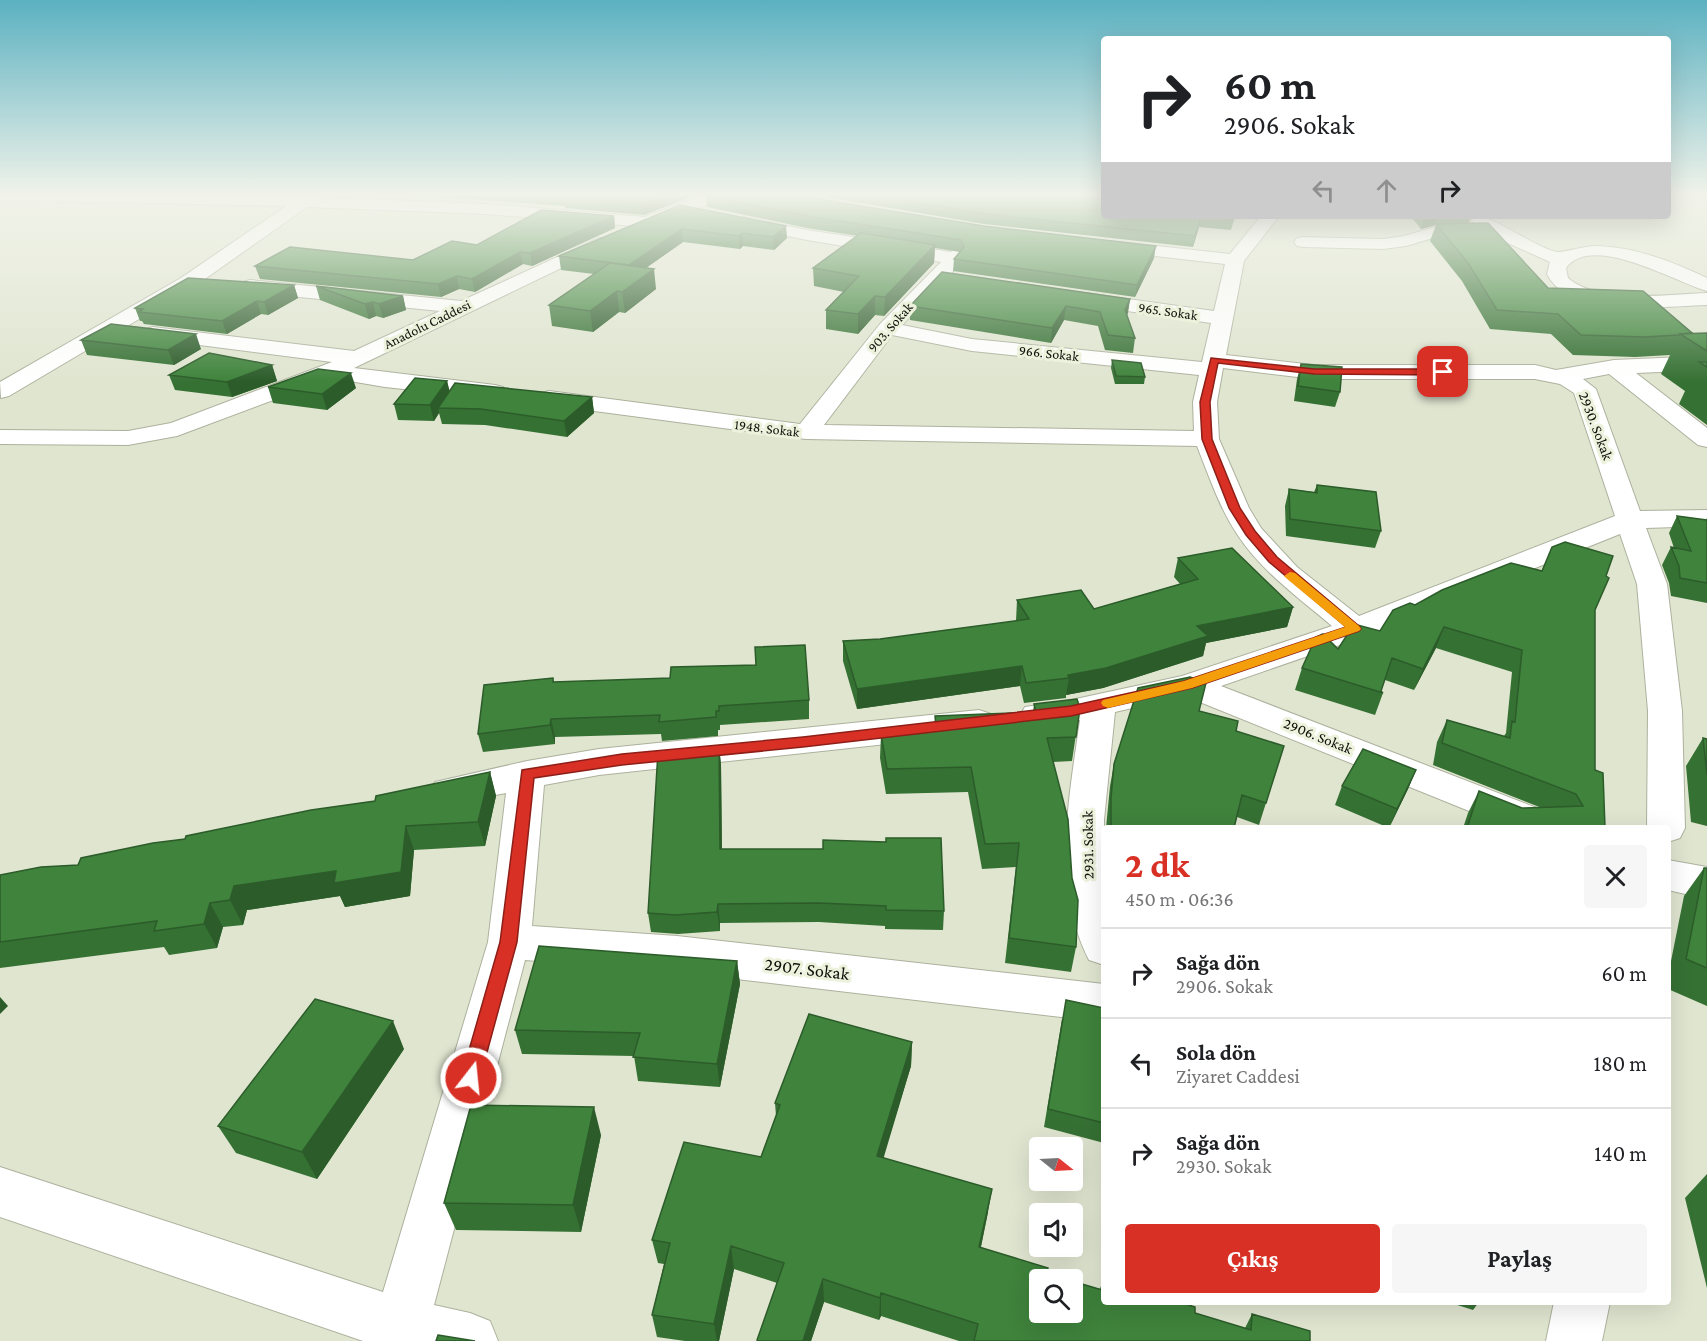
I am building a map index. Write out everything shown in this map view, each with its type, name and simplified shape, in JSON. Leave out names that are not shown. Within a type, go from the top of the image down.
[{"type":"street","points":[[1,391],[188,282],[224,257]]},
{"type":"street","name":"Anadolu Caddesi","points":[[0,437],[128,438],[158,434],[186,426],[330,371],[568,257]]},
{"type":"street","points":[[944,257],[953,258]]},
{"type":"street","points":[[1205,257],[1234,260]]},
{"type":"street","points":[[1236,257],[1205,402],[1207,439],[1235,508],[1250,533],[1287,573],[1355,629]]},
{"type":"street","points":[[1553,257],[1560,260]]},
{"type":"street","points":[[1563,257],[1555,270],[1562,284],[1586,295],[1614,299],[1707,300]]},
{"type":"street","points":[[1631,257],[1707,285]]},
{"type":"street","name":"903. Sokak","points":[[806,432],[887,328],[953,258]]},
{"type":"street","points":[[935,277],[958,280]]},
{"type":"street","points":[[188,282],[463,307]]},
{"type":"street","name":"965. Sokak","points":[[1061,295],[1223,319]]},
{"type":"street","name":"966. Sokak","points":[[887,328],[972,345],[1213,365]]},
{"type":"street","points":[[109,329],[356,358]]},
{"type":"street","points":[[1559,376],[1614,367],[1707,363]]},
{"type":"street","name":"2930. Sokak","points":[[1213,365],[1314,372],[1527,371],[1559,376],[1584,389],[1652,584],[1665,711],[1666,825]]},
{"type":"street","points":[[1614,367],[1707,440]]},
{"type":"street","name":"1948. Sokak","points":[[330,371],[385,380],[519,394],[806,432],[1207,439]]},
{"type":"street","points":[[422,796],[599,762],[838,738],[1071,711],[1099,705],[1188,685],[1355,629],[1630,520],[1707,518]]},
{"type":"street","name":"2906. Sokak","points":[[1188,685],[1541,825]]},
{"type":"street","name":"2931. Sokak","points":[[1099,705],[1085,820],[1090,900],[1101,938]]},
{"type":"street","points":[[401,1326],[509,942],[527,774]]},
{"type":"street","points":[[1671,876],[1707,884]]},
{"type":"street","name":"2907. Sokak","points":[[509,942],[677,954],[1101,1003]]},
{"type":"street","points":[[0,1192],[401,1326],[470,1341]]},
{"type":"street","points":[[1574,1341],[1581,1305]]},
{"type":"building","points":[[272,257],[381,257],[413,260],[420,257],[512,257],[472,279],[457,276],[438,284],[255,266]]},
{"type":"building","points":[[564,257],[641,257],[629,265]]},
{"type":"building","points":[[829,257],[924,257],[885,297],[875,296],[858,314],[826,310],[859,276],[813,268]]},
{"type":"building","points":[[956,257],[1151,257],[1137,285],[954,259]]},
{"type":"building","points":[[1463,257],[1519,257],[1548,288],[1643,291],[1692,333],[1644,337],[1581,335],[1558,314],[1497,310]]},
{"type":"building","points":[[610,263],[654,269],[622,292],[617,291],[590,311],[549,305]]},
{"type":"building","points":[[942,272],[1130,299],[1125,310],[1135,338],[1108,335],[1100,312],[1066,306],[1052,328],[910,306]]},
{"type":"building","points":[[188,278],[294,285],[264,302],[257,301],[222,321],[139,312],[143,309],[135,308]]},
{"type":"building","points":[[316,286],[403,296],[379,304],[373,302],[365,304]]},
{"type":"building","points":[[111,324],[196,334],[168,350],[81,340]]},
{"type":"building","points":[[1707,333],[1707,351],[1680,334]]},
{"type":"building","points":[[209,353],[272,365],[227,382],[169,375]]},
{"type":"building","points":[[1112,360],[1141,363],[1145,377],[1116,376]]},
{"type":"building","points":[[1301,364],[1342,367],[1340,392],[1298,386]]},
{"type":"building","points":[[318,369],[351,373],[322,394],[268,387]]},
{"type":"building","points":[[415,378],[447,381],[430,405],[394,404]]},
{"type":"building","points":[[455,383],[592,397],[564,421],[481,409],[438,408]]},
{"type":"building","points":[[1317,485],[1376,492],[1381,531],[1290,519],[1289,489],[1317,493]]},
{"type":"building","points":[[1677,516],[1707,520],[1707,583],[1680,578],[1679,566],[1671,547],[1691,551]]},
{"type":"building","points":[[1565,542],[1613,556],[1606,576],[1609,578],[1595,610],[1595,770],[1603,773],[1605,825],[1468,825],[1479,791],[1522,808],[1583,806],[1576,794],[1442,743],[1447,720],[1510,738],[1512,721],[1515,722],[1522,650],[1444,627],[1423,669],[1392,658],[1381,691],[1383,693],[1302,668],[1316,637],[1323,634],[1338,649],[1354,624],[1380,631],[1393,610],[1410,603],[1415,605],[1442,590],[1511,563],[1542,571],[1552,547]]},
{"type":"building","points":[[1232,548],[1293,607],[1197,626],[1208,636],[1106,668],[1068,675],[1069,678],[1026,683],[1022,666],[857,689],[843,641],[880,639],[1029,619],[1017,600],[1081,590],[1094,609],[1198,579],[1178,558]]},
{"type":"building","points":[[805,645],[809,700],[719,706],[716,717],[659,722],[660,715],[551,719],[550,725],[478,734],[484,685],[553,678],[553,682],[670,678],[671,667],[756,665],[755,647]]},
{"type":"building","points":[[1190,677],[1206,683],[1199,711],[1238,721],[1236,731],[1284,746],[1266,803],[1242,795],[1235,825],[1111,825],[1114,764],[1138,688]]},
{"type":"building","points":[[1077,699],[1080,708],[1076,737],[1047,738],[1068,819],[1072,878],[1078,900],[1076,947],[1009,938],[1019,843],[985,844],[971,767],[887,769],[881,734],[937,731],[935,716],[1036,712],[1034,704]]},
{"type":"building","points":[[1703,738],[1707,739],[1707,775]]},
{"type":"building","points":[[719,746],[720,849],[823,849],[823,840],[886,842],[886,838],[941,838],[944,911],[886,910],[886,906],[819,903],[718,904],[717,912],[675,915],[648,913],[658,752]]},
{"type":"building","points":[[1363,749],[1416,770],[1397,809],[1342,786]]},
{"type":"building","points":[[490,772],[478,822],[406,826],[401,872],[334,883],[336,871],[234,886],[230,900],[210,903],[204,924],[154,931],[157,921],[0,942],[0,875],[41,867],[78,865],[81,858],[153,843],[185,839],[186,836],[311,810],[375,801],[376,796]]},
{"type":"building","points":[[1704,868],[1707,868],[1707,968],[1686,959]]},
{"type":"building","points":[[539,946],[737,961],[717,1064],[633,1057],[640,1033],[515,1030]]},
{"type":"building","points":[[315,999],[393,1021],[302,1152],[218,1126]]},
{"type":"building","points":[[1066,1000],[1101,1007],[1101,1122],[1048,1109]]},
{"type":"building","points":[[809,1014],[912,1042],[877,1156],[992,1189],[979,1247],[1048,1268],[1029,1269],[1029,1323],[1083,1323],[1083,1284],[1101,1290],[1101,1305],[1189,1305],[1195,1307],[1195,1313],[1251,1330],[1252,1314],[1310,1331],[1310,1341],[974,1341],[978,1324],[881,1293],[880,1298],[823,1279],[803,1341],[759,1341],[757,1340],[784,1263],[731,1246],[714,1324],[652,1315],[670,1243],[652,1240],[684,1142],[761,1157],[780,1105],[775,1103]]},
{"type":"building","points":[[471,1105],[594,1107],[573,1205],[444,1203]]},
{"type":"building","points":[[438,1335],[475,1341],[436,1341]]},
{"type":"slow traffic","points":[[1108,703],[1188,685],[1355,629],[1290,576]]},
{"type":"route","points":[[471,1078],[509,942],[527,774],[622,759],[803,742],[1071,711],[1188,685],[1355,629],[1273,559],[1250,533],[1235,508],[1207,439],[1205,402],[1214,360],[1314,372],[1443,372]]}]
